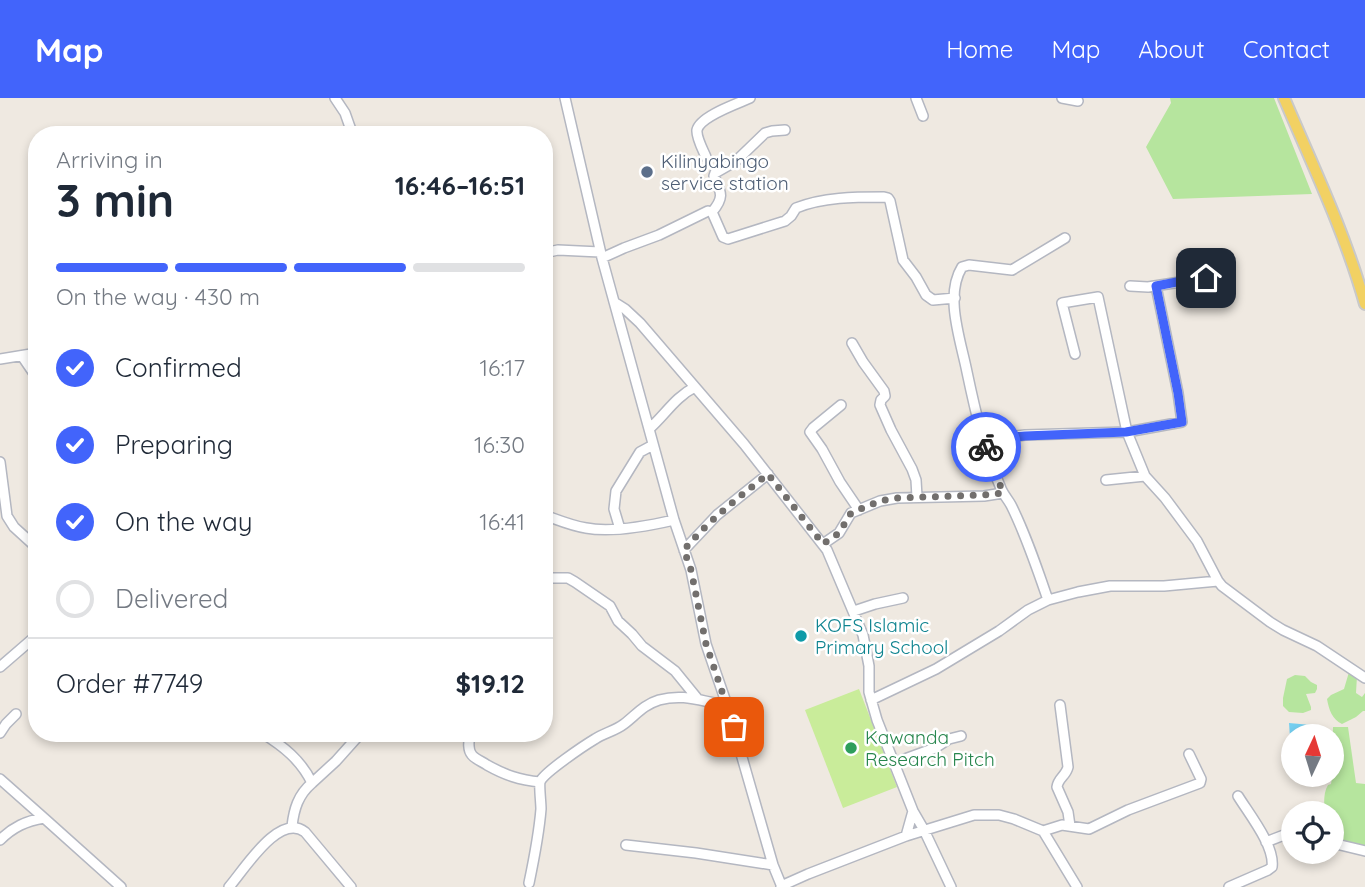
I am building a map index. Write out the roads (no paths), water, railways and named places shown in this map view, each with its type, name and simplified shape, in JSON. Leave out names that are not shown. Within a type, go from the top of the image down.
[{"type":"main road","points":[[1284,98],[1362,282],[1365,304]]},
{"type":"street","points":[[335,98],[350,126]]},
{"type":"street","points":[[565,98],[601,255],[674,520],[691,570],[706,644],[781,887],[906,836],[985,814],[1014,819],[1043,831],[1077,887]]},
{"type":"street","points":[[706,157],[698,127],[733,101],[750,98]]},
{"type":"street","points":[[916,98],[923,116]]},
{"type":"street","points":[[1062,98],[1078,101]]},
{"type":"street","points":[[712,212],[721,195],[715,173],[736,161],[765,133],[785,130]]},
{"type":"street","points":[[712,212],[723,237],[728,239],[785,221],[796,208],[813,202],[886,197],[890,201],[903,260],[926,295],[933,300],[955,298]]},
{"type":"street","points":[[553,251],[601,255],[659,235],[708,211],[712,212]]},
{"type":"street","points":[[1048,600],[984,440],[973,403],[954,310],[957,279],[962,267],[969,265],[1012,270],[1065,238]]},
{"type":"street","points":[[1130,286],[1156,286],[1206,278]]},
{"type":"street","points":[[984,440],[1126,432],[1182,422],[1156,286]]},
{"type":"street","points":[[1075,354],[1062,303],[1098,297],[1126,432],[1145,476],[1197,541],[1218,581],[1270,622],[1317,646],[1365,678]]},
{"type":"street","points":[[614,302],[640,323],[768,474],[823,544],[833,562],[865,644],[871,700],[894,763],[913,811],[951,887]]},
{"type":"street","points":[[852,343],[884,391],[885,396],[880,405],[912,469],[917,497]]},
{"type":"street","points":[[0,359],[28,355]]},
{"type":"street","points":[[22,356],[28,365]]},
{"type":"street","points":[[649,429],[674,401],[695,387]]},
{"type":"street","points":[[841,405],[810,432],[859,510]]},
{"type":"street","points":[[620,529],[614,509],[616,491],[640,452],[653,445]]},
{"type":"street","points":[[0,463],[3,510],[14,527],[28,540]]},
{"type":"street","points":[[684,550],[717,515],[768,474]]},
{"type":"street","points":[[1106,480],[1145,476]]},
{"type":"street","points":[[823,544],[839,533],[850,515],[887,499],[1003,493]]},
{"type":"street","points":[[553,518],[584,528],[605,530],[674,520]]},
{"type":"street","points":[[553,578],[568,578],[610,606],[621,625],[642,646],[675,671],[697,698]]},
{"type":"street","points":[[871,700],[936,669],[1048,600],[1110,586],[1164,586],[1218,581]]},
{"type":"street","points":[[853,611],[903,598]]},
{"type":"street","points":[[0,667],[28,643]]},
{"type":"street","points":[[529,883],[539,830],[540,782],[547,772],[596,738],[622,726],[645,705],[665,699],[697,698],[727,705]]},
{"type":"street","points":[[1060,705],[1068,767],[1057,787],[1068,812],[1070,826]]},
{"type":"street","points":[[0,733],[16,714]]},
{"type":"street","points":[[894,763],[961,736]]},
{"type":"street","points":[[274,742],[292,755],[312,783]]},
{"type":"street","points":[[292,827],[295,805],[307,787],[353,742]]},
{"type":"street","points":[[469,742],[472,755],[504,775],[540,782]]},
{"type":"street","points":[[1043,831],[1056,826],[1088,829],[1147,802],[1200,783],[1201,779],[1189,754]]},
{"type":"street","points":[[0,779],[121,887]]},
{"type":"street","points":[[1228,887],[1272,867],[1273,862],[1266,842],[1238,796]]},
{"type":"street","points":[[906,836],[913,811]]},
{"type":"street","points":[[0,840],[20,825],[44,818]]},
{"type":"street","points":[[233,885],[265,844],[277,833],[292,827],[305,832],[351,887]]},
{"type":"street","points":[[1266,842],[1281,836]]},
{"type":"street","points":[[626,845],[774,865]]},
{"type":"street","points":[[1344,846],[1365,850]]},
{"type":"place","name":"Kilinyabingo service station","points":[[647,172]]},
{"type":"place","name":"KOFS Islamic Primary School","points":[[801,636]]},
{"type":"place","name":"Kawanda Research Pitch","points":[[851,748]]}]
